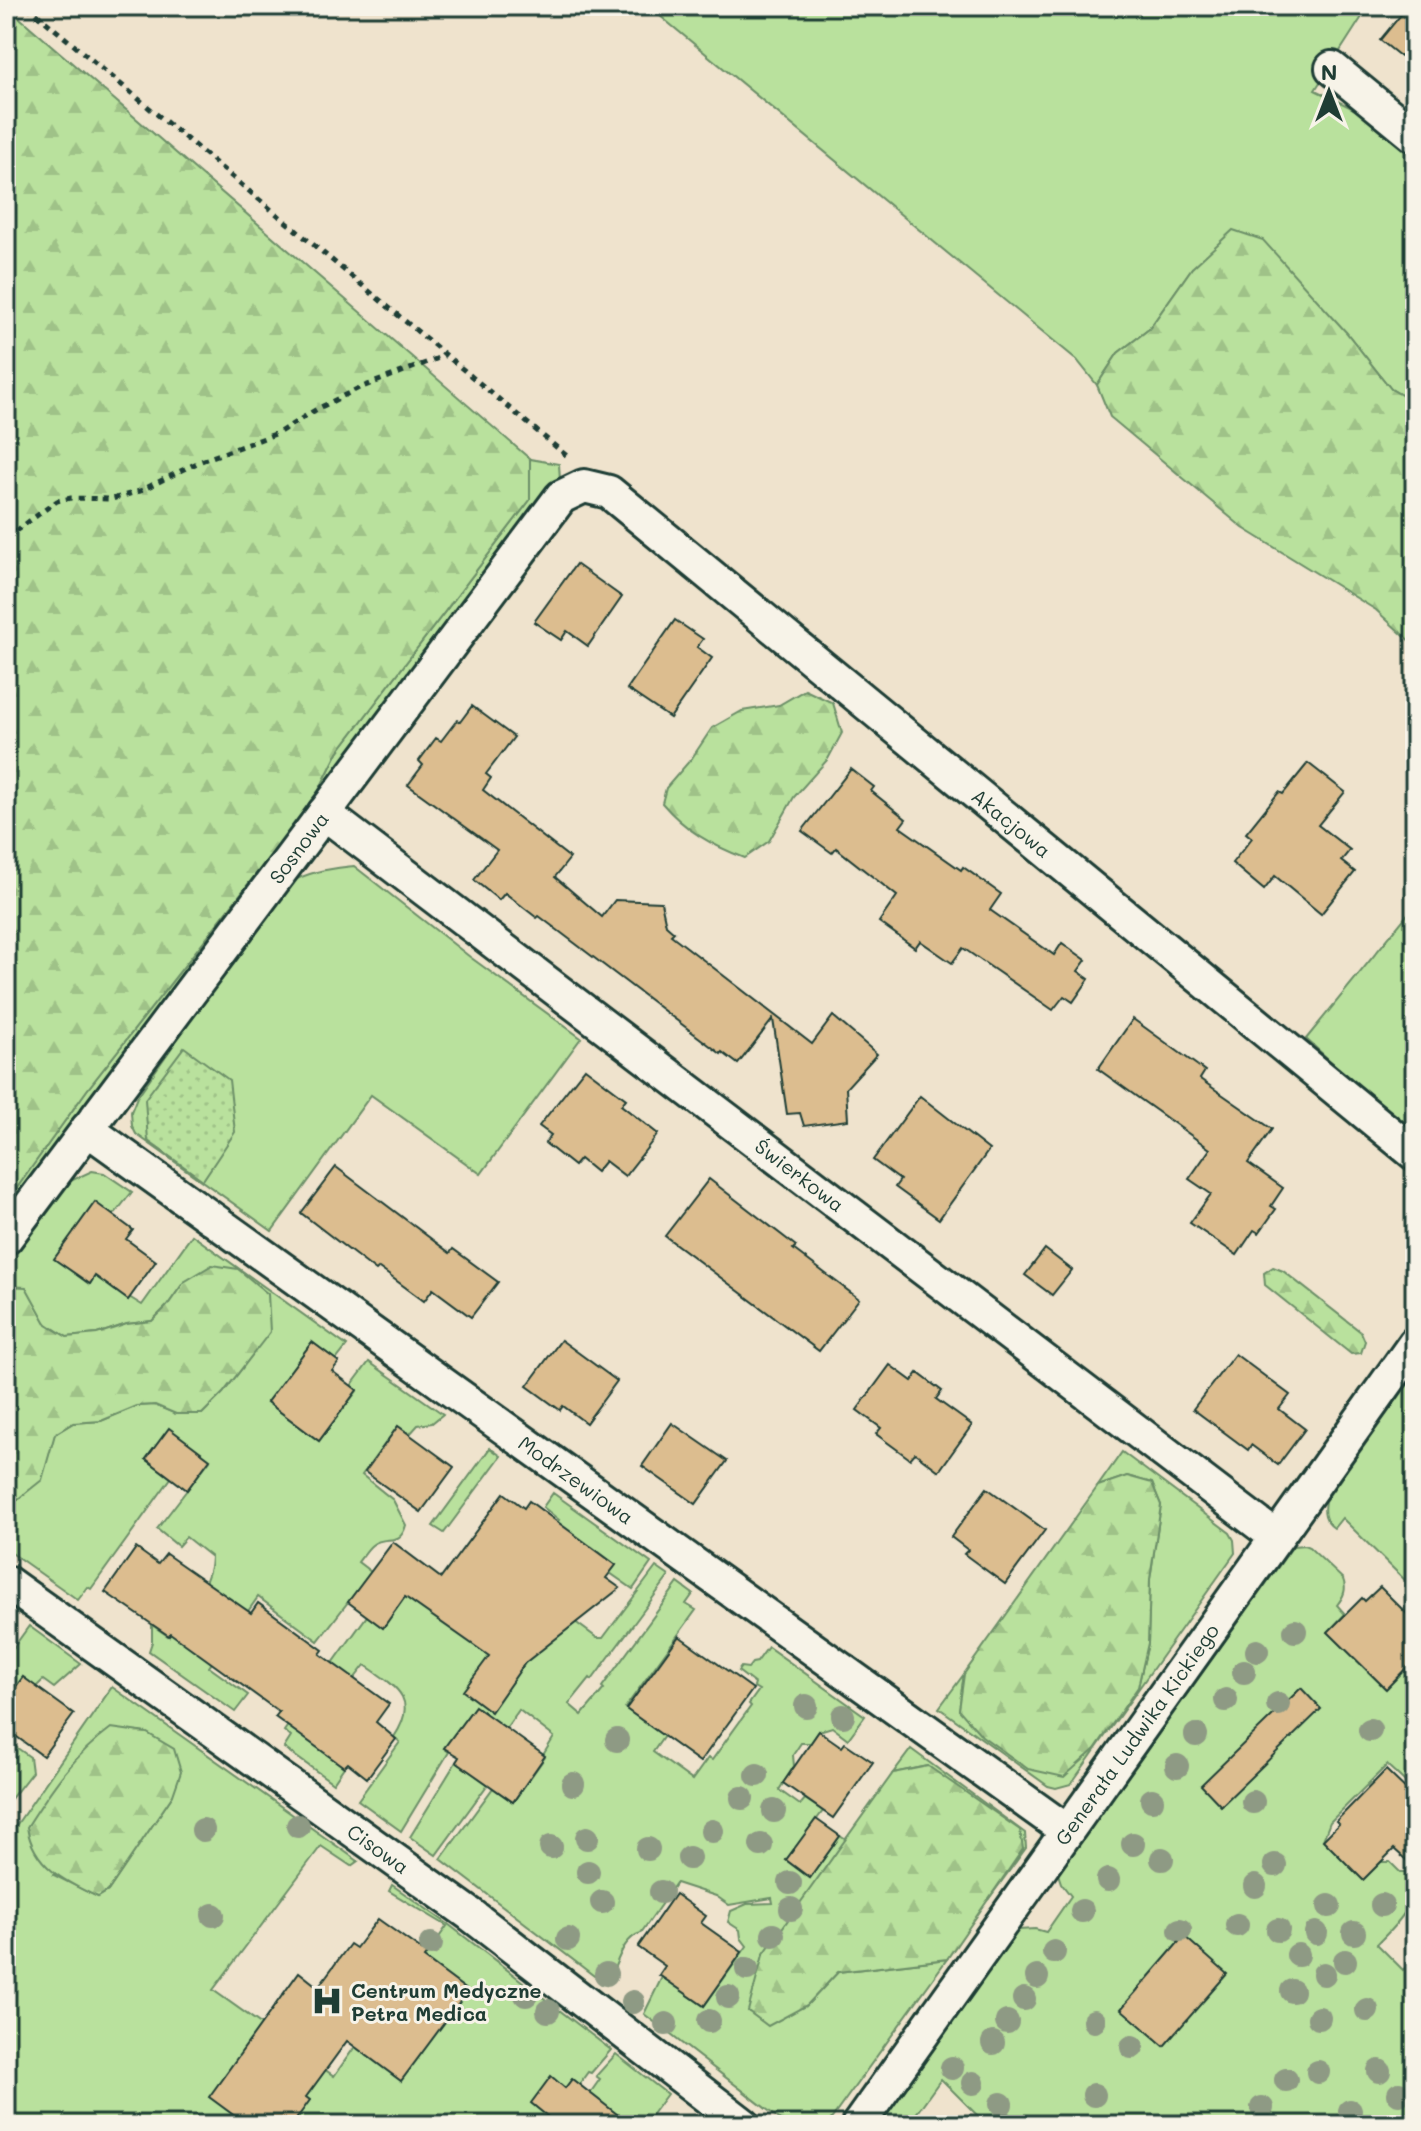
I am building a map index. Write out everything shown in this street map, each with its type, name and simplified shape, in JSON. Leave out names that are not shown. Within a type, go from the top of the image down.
[{"type":"street","points":[[1332,68],[1415,136]]},
{"type":"street","name":"Sosnowa","points":[[6,1238],[561,497],[584,486],[609,492]]},
{"type":"street","name":"Akacjowa","points":[[609,492],[1415,1154]]},
{"type":"street","name":"Świerkowa","points":[[324,813],[1276,1537]]},
{"type":"street","name":"Modrzewiowa","points":[[87,1129],[1067,1831]]},
{"type":"street","name":"Generała Ludwika Kickiego","points":[[858,2125],[1415,1343]]},
{"type":"street","name":"Cisowa","points":[[6,1582],[459,1906],[744,2125]]},
{"type":"path","points":[[27,6],[609,492]]},
{"type":"path","points":[[6,538],[57,501],[71,498],[112,499],[140,491],[201,461],[278,433],[357,389],[445,356]]},
{"type":"green space","points":[[6,6],[530,459],[530,500],[338,752],[314,800],[87,1090],[6,1203]]},
{"type":"green space","points":[[648,6],[1369,6],[1315,90],[1356,110],[1415,158],[1415,403],[1391,389],[1346,332],[1192,268],[1149,329],[1118,353],[1097,385],[1077,360]]},
{"type":"green space","points":[[1233,230],[1263,240],[1346,332],[1391,389],[1415,403],[1415,646],[1376,610],[1243,528],[1110,417],[1097,385],[1118,353],[1149,329],[1192,268]]},
{"type":"green space","points":[[530,459],[559,464],[560,480],[6,1221],[6,1203],[87,1090],[314,800],[338,752],[530,500]]},
{"type":"green space","points":[[805,690],[833,703],[842,733],[828,759],[794,797],[769,841],[745,858],[700,836],[680,822],[662,803],[666,788],[712,728],[742,711],[779,705]]},
{"type":"green space","points":[[354,866],[470,957],[581,1038],[481,1174],[371,1095],[272,1231],[136,1134],[131,1112],[137,1097],[286,885],[310,874]]},
{"type":"green space","points":[[1415,905],[1415,1137],[1306,1039]]},
{"type":"green space","points":[[184,1047],[229,1080],[235,1132],[203,1180],[148,1141],[145,1099]]},
{"type":"green space","points":[[92,1171],[104,1173],[132,1192],[113,1216],[55,1258],[89,1284],[95,1276],[142,1305],[192,1235],[347,1346],[336,1360],[312,1342],[267,1402],[319,1441],[357,1391],[351,1386],[369,1362],[443,1414],[432,1423],[418,1425],[410,1434],[398,1426],[362,1475],[393,1500],[406,1525],[400,1536],[372,1545],[358,1562],[371,1572],[318,1641],[258,1597],[209,1667],[248,1695],[235,1712],[149,1651],[152,1625],[168,1636],[202,1589],[211,1557],[186,1537],[178,1546],[157,1529],[210,1460],[169,1429],[146,1459],[171,1478],[91,1589],[88,1587],[78,1600],[6,1549],[6,1492],[18,1499],[55,1434],[73,1423],[101,1421],[137,1406],[155,1405],[176,1414],[202,1414],[243,1367],[184,1282],[152,1321],[127,1324],[97,1334],[67,1337],[47,1324],[10,1285],[6,1286],[6,1259],[25,1233],[66,1183]]},
{"type":"green space","points":[[212,1265],[238,1269],[268,1294],[270,1332],[223,1393],[202,1414],[176,1414],[155,1405],[137,1406],[101,1421],[73,1423],[55,1434],[42,1480],[18,1499],[6,1492],[6,1286],[26,1287],[47,1325],[67,1337],[97,1334],[127,1324],[152,1321],[184,1282]]},
{"type":"green space","points":[[1273,1267],[1283,1271],[1361,1332],[1365,1341],[1361,1353],[1351,1354],[1265,1285],[1264,1273]]},
{"type":"green space","points":[[1415,1374],[1415,1461],[1408,1475],[1415,1517],[1415,1590],[1342,1518],[1334,1528],[1326,1520],[1324,1509],[1325,1501]]},
{"type":"green space","points":[[490,1448],[501,1456],[444,1533],[433,1526]]},
{"type":"green space","points":[[1122,1452],[1230,1533],[1235,1553],[1071,1784],[1056,1788],[1048,1786],[939,1708],[964,1674],[959,1710],[1095,1749],[1138,1687],[1148,1643],[1150,1579],[1161,1505],[1152,1483],[1127,1476],[1098,1486]]},
{"type":"green space","points":[[1127,1476],[1152,1483],[1161,1505],[1150,1579],[1148,1643],[1138,1687],[1095,1749],[1064,1777],[1028,1769],[982,1736],[959,1710],[964,1674],[1098,1486]]},
{"type":"green space","points":[[553,1493],[651,1563],[633,1589],[610,1573],[616,1565],[592,1547],[570,1618],[597,1638],[603,1638],[656,1567],[669,1576],[592,1680],[590,1678],[569,1704],[582,1715],[604,1689],[602,1687],[678,1583],[693,1594],[686,1604],[696,1610],[625,1708],[664,1736],[653,1752],[692,1780],[708,1758],[712,1760],[751,1706],[749,1704],[759,1690],[738,1671],[757,1662],[768,1647],[865,1716],[848,1739],[832,1727],[819,1731],[811,1743],[801,1743],[793,1755],[794,1766],[779,1790],[800,1805],[805,1799],[823,1811],[786,1860],[810,1878],[840,1836],[846,1840],[807,2005],[838,1972],[947,1959],[827,2125],[787,2125],[644,2014],[662,1977],[704,2006],[747,1946],[740,1930],[728,1922],[731,1911],[747,1904],[773,1903],[772,1898],[729,1905],[716,1896],[676,1883],[641,1933],[628,1941],[606,1985],[441,1859],[493,1788],[513,1802],[545,1757],[543,1755],[554,1737],[519,1710],[506,1728],[473,1709],[444,1748],[449,1752],[401,1831],[358,1800],[400,1742],[394,1737],[405,1712],[400,1694],[365,1665],[354,1679],[352,1677],[306,1739],[344,1767],[333,1783],[284,1748],[291,1737],[284,1731],[367,1616],[383,1627],[405,1597],[517,1577],[559,1520],[543,1507]]},
{"type":"green space","points":[[1304,1545],[1343,1579],[1344,1592],[1337,1605],[1345,1614],[1328,1632],[1385,1688],[1415,1659],[1415,1791],[1387,1765],[1330,1822],[1323,1840],[1363,1879],[1381,1862],[1390,1862],[1400,1872],[1415,1872],[1412,1895],[1405,1912],[1377,1944],[1403,1970],[1415,1958],[1415,2125],[987,2125],[941,2079],[908,2125],[880,2125],[1018,1930],[1046,1932],[1071,1896],[1058,1874],[1293,1546]]},
{"type":"green space","points":[[29,1626],[81,1664],[54,1688],[43,1680],[36,1687],[23,1677],[6,1700],[6,1658]]},
{"type":"green space","points":[[112,1687],[358,1861],[351,1866],[321,1846],[213,1990],[334,2076],[433,1937],[437,1940],[447,1926],[389,1891],[392,1885],[448,1924],[611,2050],[577,2087],[588,2096],[600,2079],[596,2076],[616,2054],[667,2094],[644,2125],[247,2125],[231,2114],[223,2125],[6,2125],[6,1840]],"holes":[[[173,1795],[108,1891],[98,1897],[54,1875]]]},
{"type":"green space","points":[[111,1728],[147,1733],[174,1749],[181,1772],[173,1795],[108,1891],[98,1897],[52,1871],[36,1852],[27,1827],[64,1773]]},
{"type":"green space","points":[[6,1740],[30,1757],[32,1772],[6,1805]]},
{"type":"green space","points":[[911,1749],[1025,1833],[1026,1848],[988,1900],[1023,1849],[928,1766],[893,1773]]},
{"type":"green space","points":[[456,1762],[488,1784],[436,1855],[410,1837]]},
{"type":"green space","points":[[928,1766],[1020,1830],[1023,1849],[947,1959],[838,1972],[807,2005],[768,2026],[748,2011],[763,1955],[893,1773]]},
{"type":"building","points":[[1408,6],[1415,6],[1415,68],[1380,40]]},
{"type":"building","points":[[576,564],[622,597],[588,646],[567,631],[561,640],[534,622]]},
{"type":"building","points":[[675,620],[703,639],[697,647],[712,658],[670,718],[627,689]]},
{"type":"building","points":[[472,706],[514,737],[486,774],[491,778],[483,790],[570,858],[555,877],[602,917],[615,900],[661,902],[666,925],[674,932],[671,935],[812,1044],[833,1016],[877,1054],[846,1088],[848,1120],[804,1126],[800,1113],[787,1114],[773,1019],[738,1064],[539,916],[537,918],[505,893],[499,900],[474,880],[497,850],[408,785],[423,765],[419,761],[436,738],[441,741]]},
{"type":"building","points":[[1308,763],[1345,792],[1318,825],[1350,850],[1341,861],[1355,872],[1321,914],[1275,876],[1264,890],[1232,863],[1252,838],[1246,833],[1279,792],[1283,794]]},
{"type":"building","points":[[851,769],[874,787],[871,791],[906,819],[900,827],[1001,894],[990,910],[1054,955],[1062,943],[1086,960],[1078,971],[1089,979],[1073,1002],[1064,996],[1053,1010],[963,948],[952,963],[920,941],[915,948],[879,922],[897,896],[836,848],[832,853],[802,831]]},
{"type":"building","points":[[1133,1019],[1205,1071],[1200,1079],[1272,1129],[1248,1163],[1283,1188],[1271,1206],[1276,1209],[1259,1233],[1254,1230],[1237,1255],[1190,1223],[1211,1194],[1189,1179],[1210,1149],[1098,1069]]},
{"type":"building","points":[[585,1068],[626,1099],[621,1105],[658,1134],[625,1176],[605,1161],[596,1172],[580,1159],[574,1166],[545,1143],[551,1135],[539,1126]]},
{"type":"building","points":[[920,1096],[989,1150],[939,1219],[895,1187],[900,1180],[873,1160]]},
{"type":"building","points":[[336,1167],[450,1253],[453,1249],[498,1282],[471,1317],[433,1289],[424,1301],[379,1268],[376,1271],[301,1213]]},
{"type":"building","points":[[709,1179],[859,1299],[819,1351],[665,1236]]},
{"type":"building","points":[[95,1202],[133,1230],[126,1239],[156,1261],[128,1300],[95,1276],[90,1284],[54,1259]]},
{"type":"building","points":[[1045,1249],[1072,1270],[1052,1295],[1025,1275]]},
{"type":"building","points":[[561,1340],[617,1381],[586,1423],[563,1406],[560,1410],[527,1386]]},
{"type":"building","points":[[312,1342],[339,1362],[332,1371],[357,1390],[319,1441],[267,1402]]},
{"type":"building","points":[[1235,1354],[1290,1395],[1279,1409],[1305,1429],[1278,1465],[1251,1445],[1248,1450],[1193,1409]]},
{"type":"building","points":[[890,1365],[912,1381],[918,1373],[942,1391],[936,1399],[972,1425],[939,1471],[915,1453],[910,1459],[876,1434],[881,1428],[857,1410]]},
{"type":"building","points":[[672,1423],[727,1461],[696,1504],[642,1466]]},
{"type":"building","points":[[398,1426],[454,1467],[421,1512],[365,1472]]},
{"type":"building","points":[[169,1428],[210,1459],[187,1490],[146,1459]]},
{"type":"building","points":[[987,1488],[1045,1530],[1005,1584],[964,1554],[968,1550],[951,1537]]},
{"type":"building","points":[[504,1493],[524,1508],[529,1501],[616,1565],[606,1578],[620,1588],[525,1663],[491,1712],[463,1691],[489,1656],[405,1597],[383,1628],[348,1602],[393,1542],[441,1578]]},
{"type":"building","points":[[136,1548],[158,1564],[166,1554],[251,1613],[258,1603],[323,1650],[320,1654],[389,1704],[376,1722],[396,1739],[367,1778],[348,1763],[344,1767],[275,1717],[279,1712],[170,1633],[169,1636],[105,1592]]},
{"type":"building","points":[[1380,1587],[1415,1622],[1415,1659],[1386,1689],[1328,1632],[1362,1598],[1365,1601]]},
{"type":"building","points":[[679,1636],[753,1689],[700,1762],[626,1709]]},
{"type":"building","points":[[23,1677],[74,1714],[43,1756],[6,1729],[6,1700]]},
{"type":"building","points":[[1301,1688],[1321,1709],[1221,1806],[1201,1785]]},
{"type":"building","points":[[475,1706],[545,1756],[513,1802],[456,1762],[459,1757],[444,1748]]},
{"type":"building","points":[[819,1731],[842,1747],[845,1743],[873,1762],[833,1818],[783,1783]]},
{"type":"building","points":[[1386,1770],[1415,1798],[1415,1868],[1394,1849],[1363,1880],[1323,1840],[1339,1824],[1336,1821]]},
{"type":"building","points":[[816,1819],[840,1836],[810,1878],[786,1860]]},
{"type":"building","points":[[675,1894],[706,1916],[701,1923],[742,1952],[704,2006],[659,1975],[665,1966],[638,1947]]},
{"type":"building","points":[[378,1919],[427,1954],[424,1958],[468,1991],[401,2081],[347,2041],[306,2097],[310,2100],[292,2125],[247,2125],[209,2097],[299,1972],[318,1987],[350,1944],[356,1948]]},
{"type":"building","points":[[1184,1936],[1227,1974],[1164,2046],[1121,2009]]},
{"type":"building","points":[[551,2076],[565,2088],[572,2079],[631,2125],[558,2125],[531,2103]]},
{"type":"place","name":"Centrum Medyczne Petra Medica","points":[[327,2001]]}]
